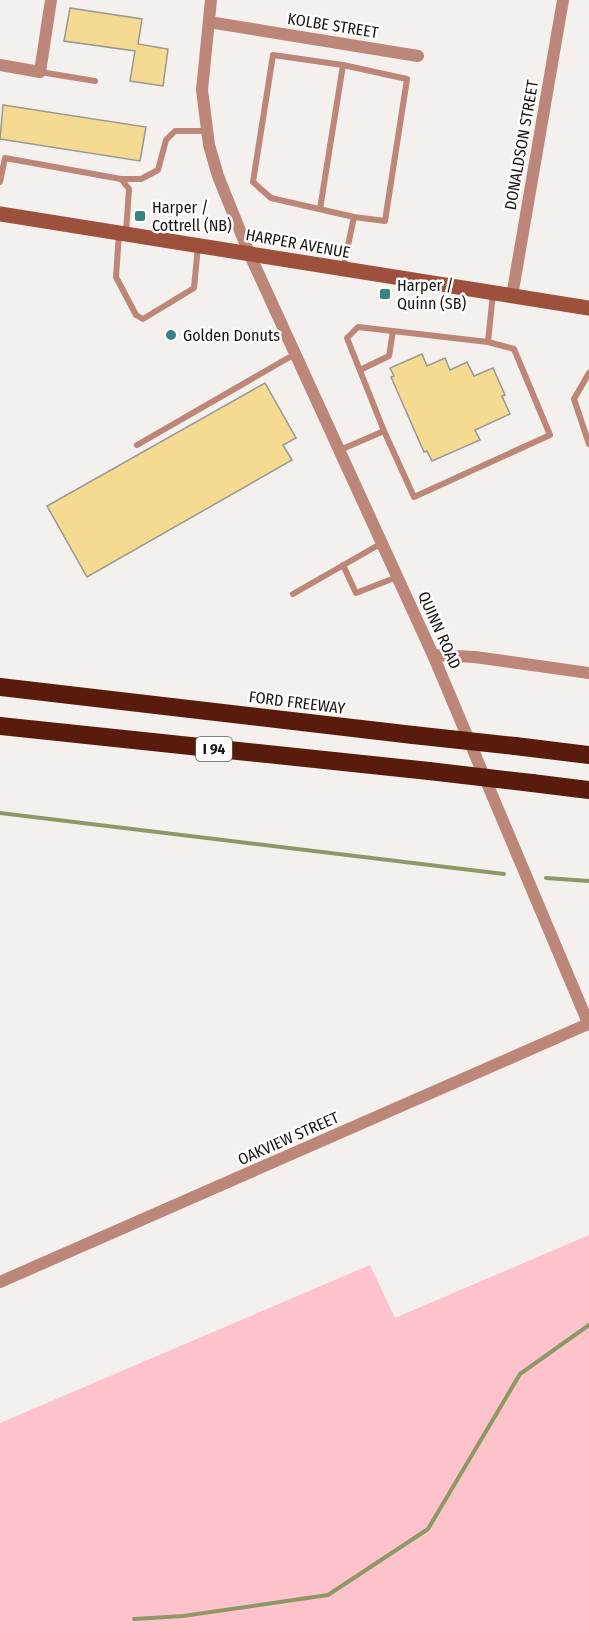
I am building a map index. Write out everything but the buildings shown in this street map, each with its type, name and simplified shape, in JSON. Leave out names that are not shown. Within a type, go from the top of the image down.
[{"type":"highway","name":"FORD FREEWAY","points":[[0,687],[589,755]]},
{"type":"highway","name":"I 94","points":[[0,726],[589,790]]},
{"type":"main road","name":"HARPER AVENUE","points":[[0,214],[589,308]]},
{"type":"street","points":[[0,65],[40,72],[51,0]]},
{"type":"street","name":"QUINN ROAD","points":[[211,0],[202,90],[207,131],[218,176],[249,253],[433,655],[589,1024]]},
{"type":"street","name":"DONALDSON STREET","points":[[512,296],[562,0]]},
{"type":"street","name":"KOLBE STREET","points":[[209,22],[418,56]]},
{"type":"street","points":[[433,655],[475,657],[589,673]]},
{"type":"street","name":"OAKVIEW STREET","points":[[0,1282],[589,1024]]},
{"type":"lane","points":[[273,55],[344,65],[407,79],[385,222],[271,198],[253,182],[273,55]]},
{"type":"lane","points":[[320,209],[344,65]]},
{"type":"lane","points":[[40,72],[95,81]]},
{"type":"lane","points":[[0,182],[2,157],[121,179],[141,179],[158,170],[166,140],[175,131],[207,131]]},
{"type":"lane","points":[[121,179],[129,189],[116,277],[136,315],[143,319],[194,288],[198,245]]},
{"type":"lane","points":[[343,269],[354,217]]},
{"type":"lane","points":[[488,342],[493,293]]},
{"type":"lane","points":[[358,327],[393,331],[488,342],[514,349],[550,435],[414,497],[384,431],[347,338],[358,327]]},
{"type":"lane","points":[[360,370],[389,356],[393,331]]},
{"type":"lane","points":[[137,445],[296,353]]},
{"type":"lane","points":[[589,373],[574,399],[589,444]]},
{"type":"lane","points":[[340,450],[384,431]]},
{"type":"lane","points":[[293,594],[382,542]]},
{"type":"lane","points":[[343,565],[356,593],[398,576]]},
{"type":"shaded area","points":[[589,1235],[589,1633],[0,1633],[0,1423],[370,1265],[395,1318]]},
{"type":"waterway","points":[[0,813],[504,874]]},
{"type":"waterway","points":[[546,878],[589,881]]},
{"type":"waterway","points":[[134,1619],[183,1616],[328,1595],[428,1529],[520,1374],[589,1325]]},
{"type":"place","name":"Harper / Cottrell (NB)","points":[[140,216]]},
{"type":"place","name":"Harper / Quinn (SB)","points":[[385,294]]},
{"type":"place","name":"Golden Donuts","points":[[171,335]]}]
